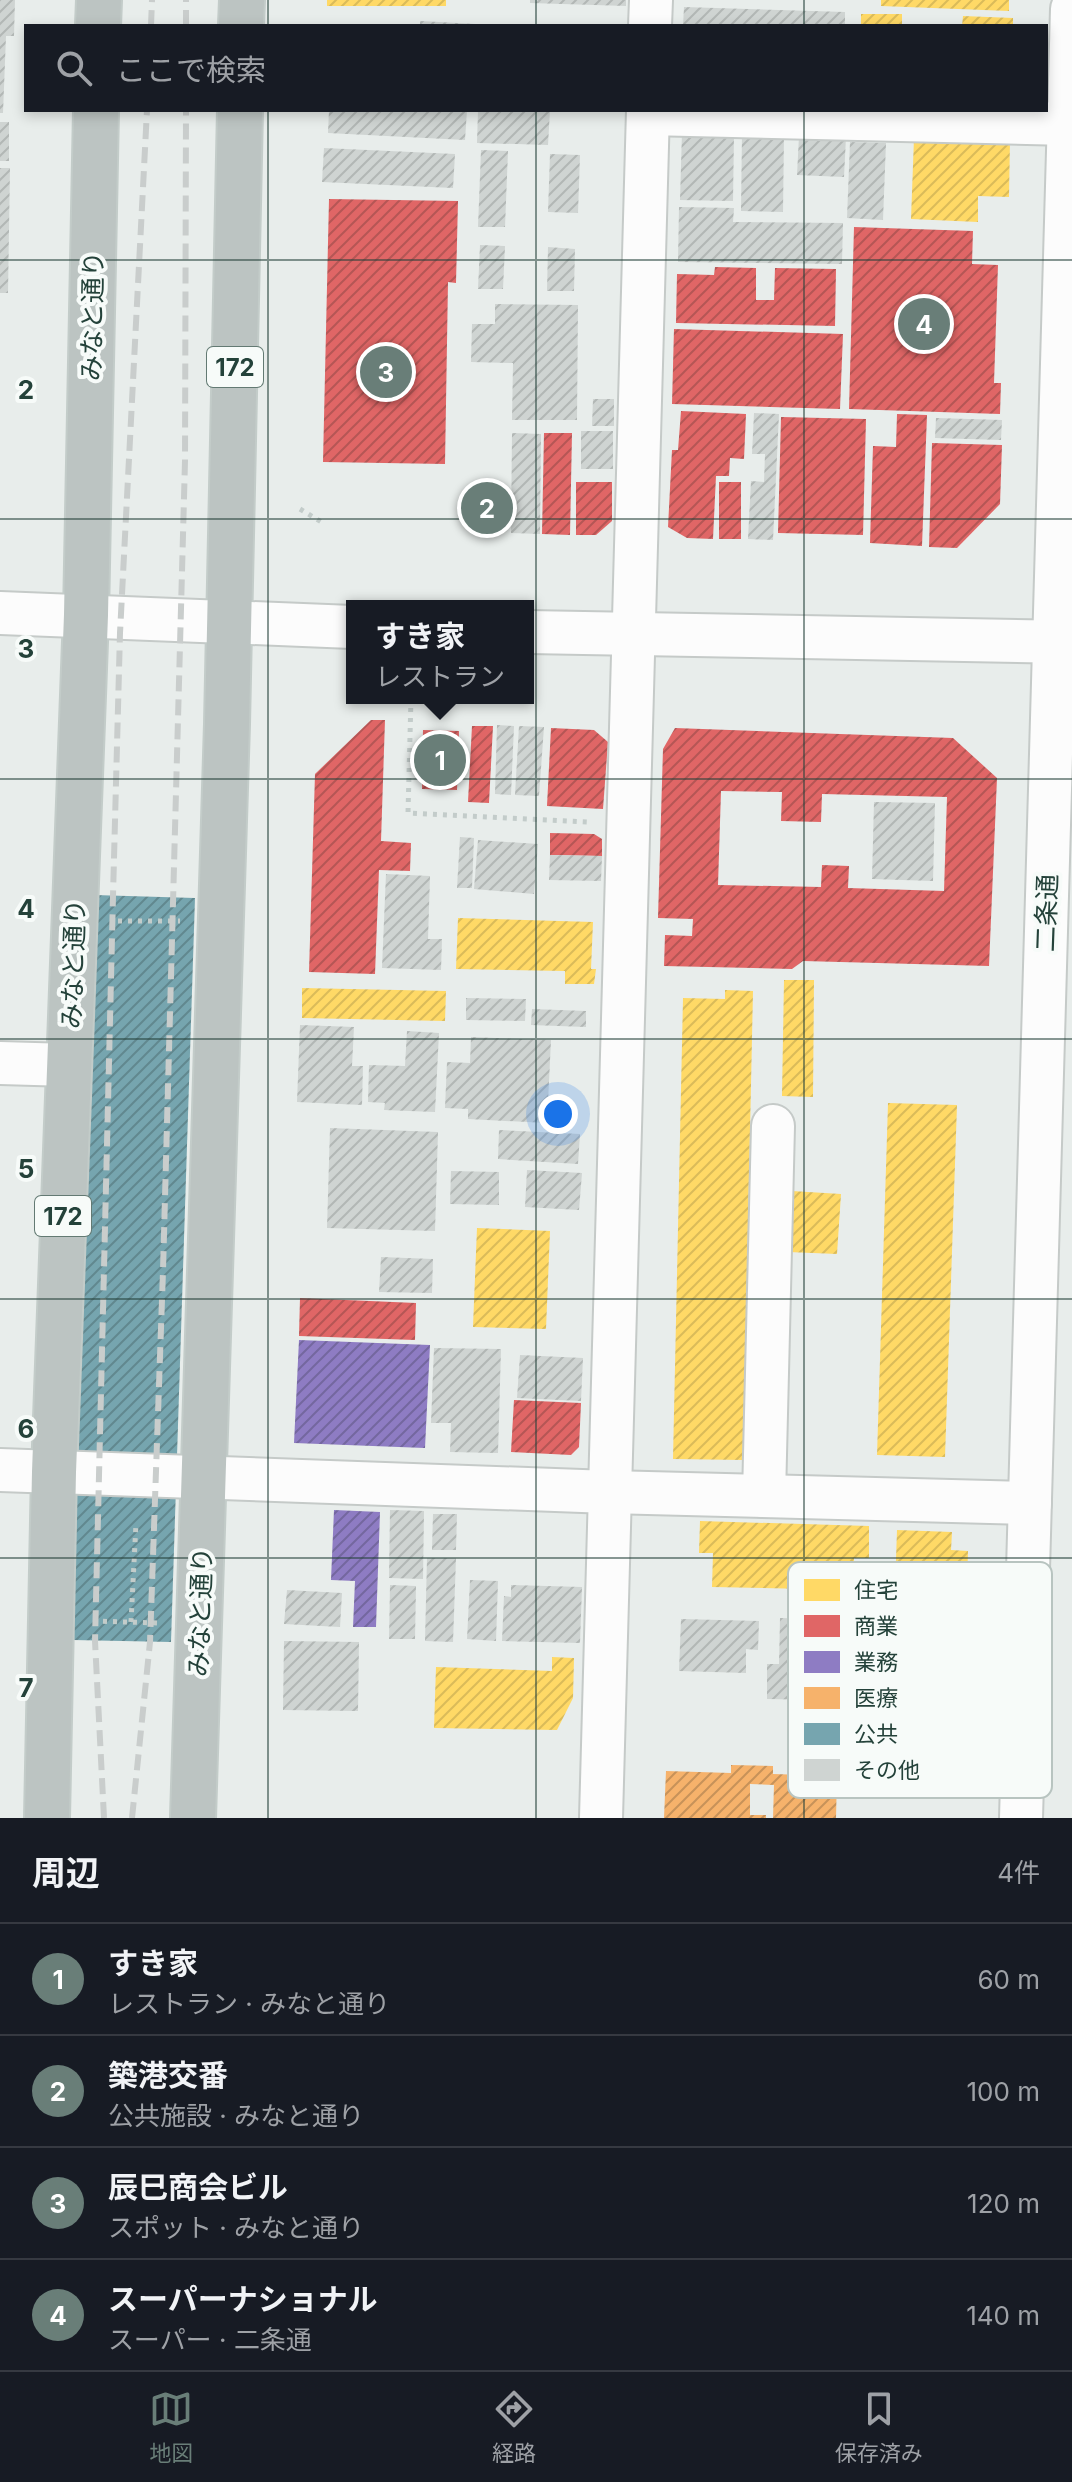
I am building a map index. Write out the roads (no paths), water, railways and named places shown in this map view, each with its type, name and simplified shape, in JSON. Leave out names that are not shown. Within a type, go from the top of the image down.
[{"type":"highway","points":[[98,24],[99,0]]},
{"type":"highway","points":[[241,24],[242,0]]},
{"type":"highway","name":"みなと通り","points":[[47,1818],[54,1472],[86,615],[96,112]]},
{"type":"highway","name":"みなと通り","points":[[193,1818],[230,624],[240,112]]},
{"type":"street","points":[[650,24],[651,0]]},
{"type":"street","name":"二条通","points":[[1028,1562],[1056,1130],[1072,9]]},
{"type":"street","points":[[601,1818],[589,1767],[609,1492],[648,112],[1069,124]]},
{"type":"street","points":[[0,613],[346,627]]},
{"type":"street","points":[[534,632],[1063,642]]},
{"type":"street","points":[[0,1063],[69,1065]]},
{"type":"street","points":[[764,1496],[773,1126]]},
{"type":"street","points":[[0,1470],[609,1492],[1030,1503]]},
{"type":"street","name":"二条通","points":[[1021,1818],[1022,1798]]},
{"type":"railway","points":[[151,24],[152,0]]},
{"type":"railway","points":[[186,0],[186,24]]},
{"type":"railway","points":[[104,1818],[95,1641],[113,896],[120,633],[147,112]]},
{"type":"railway","points":[[132,1818],[150,1642],[163,1271],[185,461],[186,112]]},
{"type":"place","name":"スーパーナショナル","points":[[924,324]]},
{"type":"place","name":"辰巳商会ビル","points":[[386,372]]},
{"type":"place","name":"築港交番","points":[[487,508]]},
{"type":"place","name":"すき家","points":[[440,760]]}]
